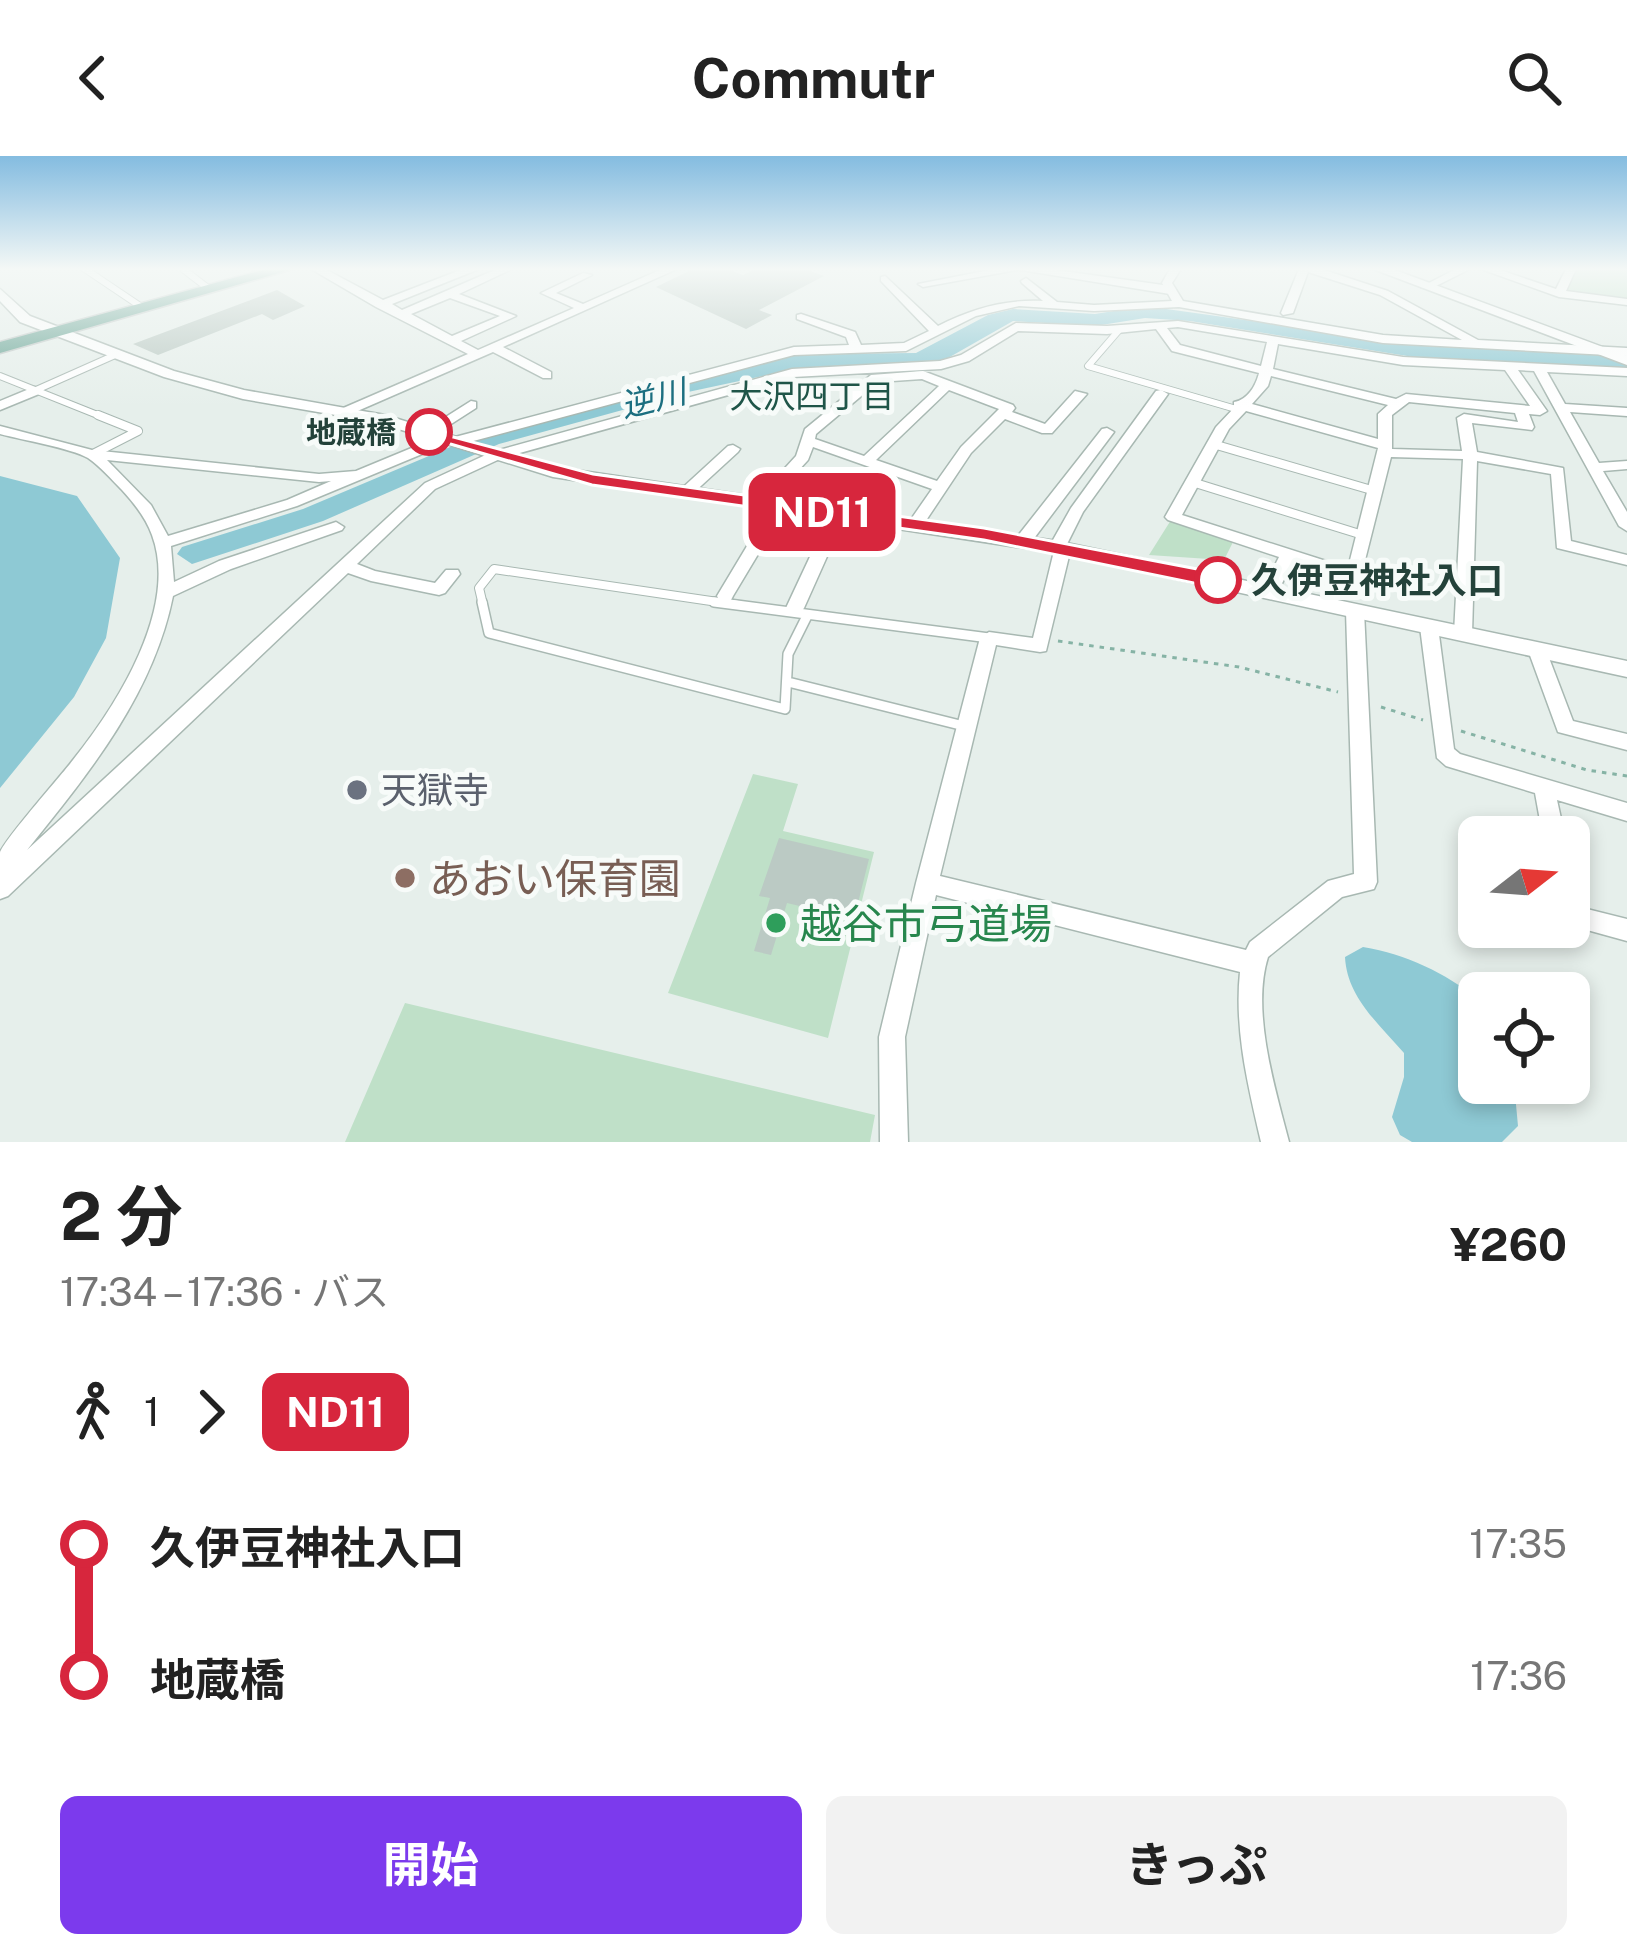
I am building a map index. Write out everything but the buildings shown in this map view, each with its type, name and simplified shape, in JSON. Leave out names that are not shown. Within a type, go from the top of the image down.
[{"type":"main road","points":[[0,348],[111,315]]},
{"type":"street","points":[[17,315],[115,355],[219,388],[429,432],[573,476],[1023,541],[1627,669]]},
{"type":"street","points":[[400,315],[478,355]]},
{"type":"street","points":[[451,341],[507,315]]},
{"type":"street","points":[[346,412],[568,315]]},
{"type":"street","points":[[920,315],[936,332]]},
{"type":"street","points":[[164,543],[292,503],[352,476],[455,441],[794,351],[906,346],[970,315]]},
{"type":"street","points":[[1238,315],[1340,334],[1603,352]]},
{"type":"street","points":[[1425,315],[1482,345]]},
{"type":"street","points":[[1502,315],[1627,357]]},
{"type":"street","points":[[801,317],[851,334],[857,349]]},
{"type":"street","points":[[1158,324],[1177,348],[1394,403]]},
{"type":"street","points":[[0,889],[430,486],[493,454],[792,373],[941,365],[965,358],[1016,327],[1191,325],[1402,361],[1627,372]]},
{"type":"street","points":[[1273,341],[1258,394],[1238,407],[1173,517],[1354,576],[1378,492],[1385,414],[1406,398],[1540,411],[1509,366]]},
{"type":"street","points":[[495,348],[547,375]]},
{"type":"street","points":[[1538,368],[1627,526]]},
{"type":"street","points":[[725,596],[770,505],[802,458],[810,432],[875,378],[922,375],[1008,408],[966,450],[915,525]]},
{"type":"street","points":[[866,461],[947,385]]},
{"type":"street","points":[[0,406],[34,391]]},
{"type":"street","points":[[1003,413],[1047,430],[1080,394]]},
{"type":"street","points":[[894,1142],[892,1037],[989,638],[1040,646],[1060,548],[1076,511],[1162,394]]},
{"type":"street","points":[[429,432],[470,405]]},
{"type":"street","points":[[1238,407],[1384,449],[1471,455],[1558,471],[1563,544],[1627,560]]},
{"type":"street","points":[[1563,408],[1627,412]]},
{"type":"street","points":[[1462,634],[1471,455],[1464,418],[1527,427],[1520,409]]},
{"type":"street","points":[[0,430],[92,454],[319,478],[352,476]]},
{"type":"street","points":[[1023,541],[1107,432]]},
{"type":"street","points":[[808,441],[940,487]]},
{"type":"street","points":[[685,494],[733,448]]},
{"type":"street","points":[[0,866],[114,717],[148,656],[166,592],[164,543],[132,492],[92,454]]},
{"type":"street","points":[[1597,467],[1627,465]]},
{"type":"street","points":[[801,612],[838,514]]},
{"type":"street","points":[[166,592],[225,565],[336,527]]},
{"type":"street","points":[[1270,591],[1288,555]]},
{"type":"street","points":[[344,565],[371,576],[440,589],[452,574]]},
{"type":"street","points":[[1275,1142],[1255,1040],[1252,963],[1258,950],[1336,888],[1366,882],[1355,610]]},
{"type":"street","points":[[1429,627],[1444,752],[1453,760],[1627,812]]},
{"type":"street","points":[[1537,650],[1565,728],[1627,742]]},
{"type":"street","points":[[1544,787],[1550,816]]},
{"type":"street","points":[[927,883],[1252,963]]},
{"type":"street","points":[[1590,920],[1627,930]]},
{"type":"lane","points":[[1120,329],[1088,366],[1238,407]]},
{"type":"lane","points":[[34,391],[115,355]]},
{"type":"lane","points":[[0,376],[138,430],[92,454]]},
{"type":"lane","points":[[1213,444],[1378,492]]},
{"type":"lane","points":[[1192,482],[1366,536]]},
{"type":"lane","points":[[801,612],[788,654],[785,709],[489,633],[478,588],[494,569],[989,638]]},
{"type":"lane","points":[[788,682],[964,726]]},
{"type":"path","points":[[1041,638],[1239,668],[1587,770],[1627,776]]},
{"type":"green space","points":[[1171,520],[1234,540],[1224,560],[1149,555]]},
{"type":"green space","name":"越谷市弓道場","points":[[753,774],[798,784],[783,831],[874,852],[828,1038],[668,993]]},
{"type":"green space","points":[[405,1003],[875,1115],[870,1142],[345,1142]]},
{"type":"water","points":[[0,476],[77,496],[120,558],[106,638],[74,697],[0,788]]},
{"type":"water","points":[[1363,947],[1395,954],[1458,985],[1458,1104],[1516,1104],[1518,1126],[1502,1142],[1412,1142],[1400,1135],[1392,1117],[1404,1077],[1404,1053],[1351,985],[1345,957]]},
{"type":"waterway","name":"逆川","points":[[192,554],[313,515],[490,439],[684,386],[801,361],[918,360],[940,353],[995,319],[1013,315]]},
{"type":"waterway","name":"逆川","points":[[1013,315],[1095,320],[1126,315]]},
{"type":"waterway","name":"逆川","points":[[1190,315],[1426,352],[1627,362]]},
{"type":"bus line","name":"ND11","points":[[429,432],[592,480],[984,534],[1218,580]]},
{"type":"place","name":"地蔵橋","points":[[429,432]]},
{"type":"place","name":"久伊豆神社入口","points":[[1218,580]]},
{"type":"place","name":"天獄寺","points":[[357,790]]},
{"type":"place","name":"あおい保育園","points":[[405,878]]},
{"type":"place","name":"越谷市弓道場","points":[[776,923]]},
{"type":"district","name":"大沢四丁目","points":[[812,396]]}]
